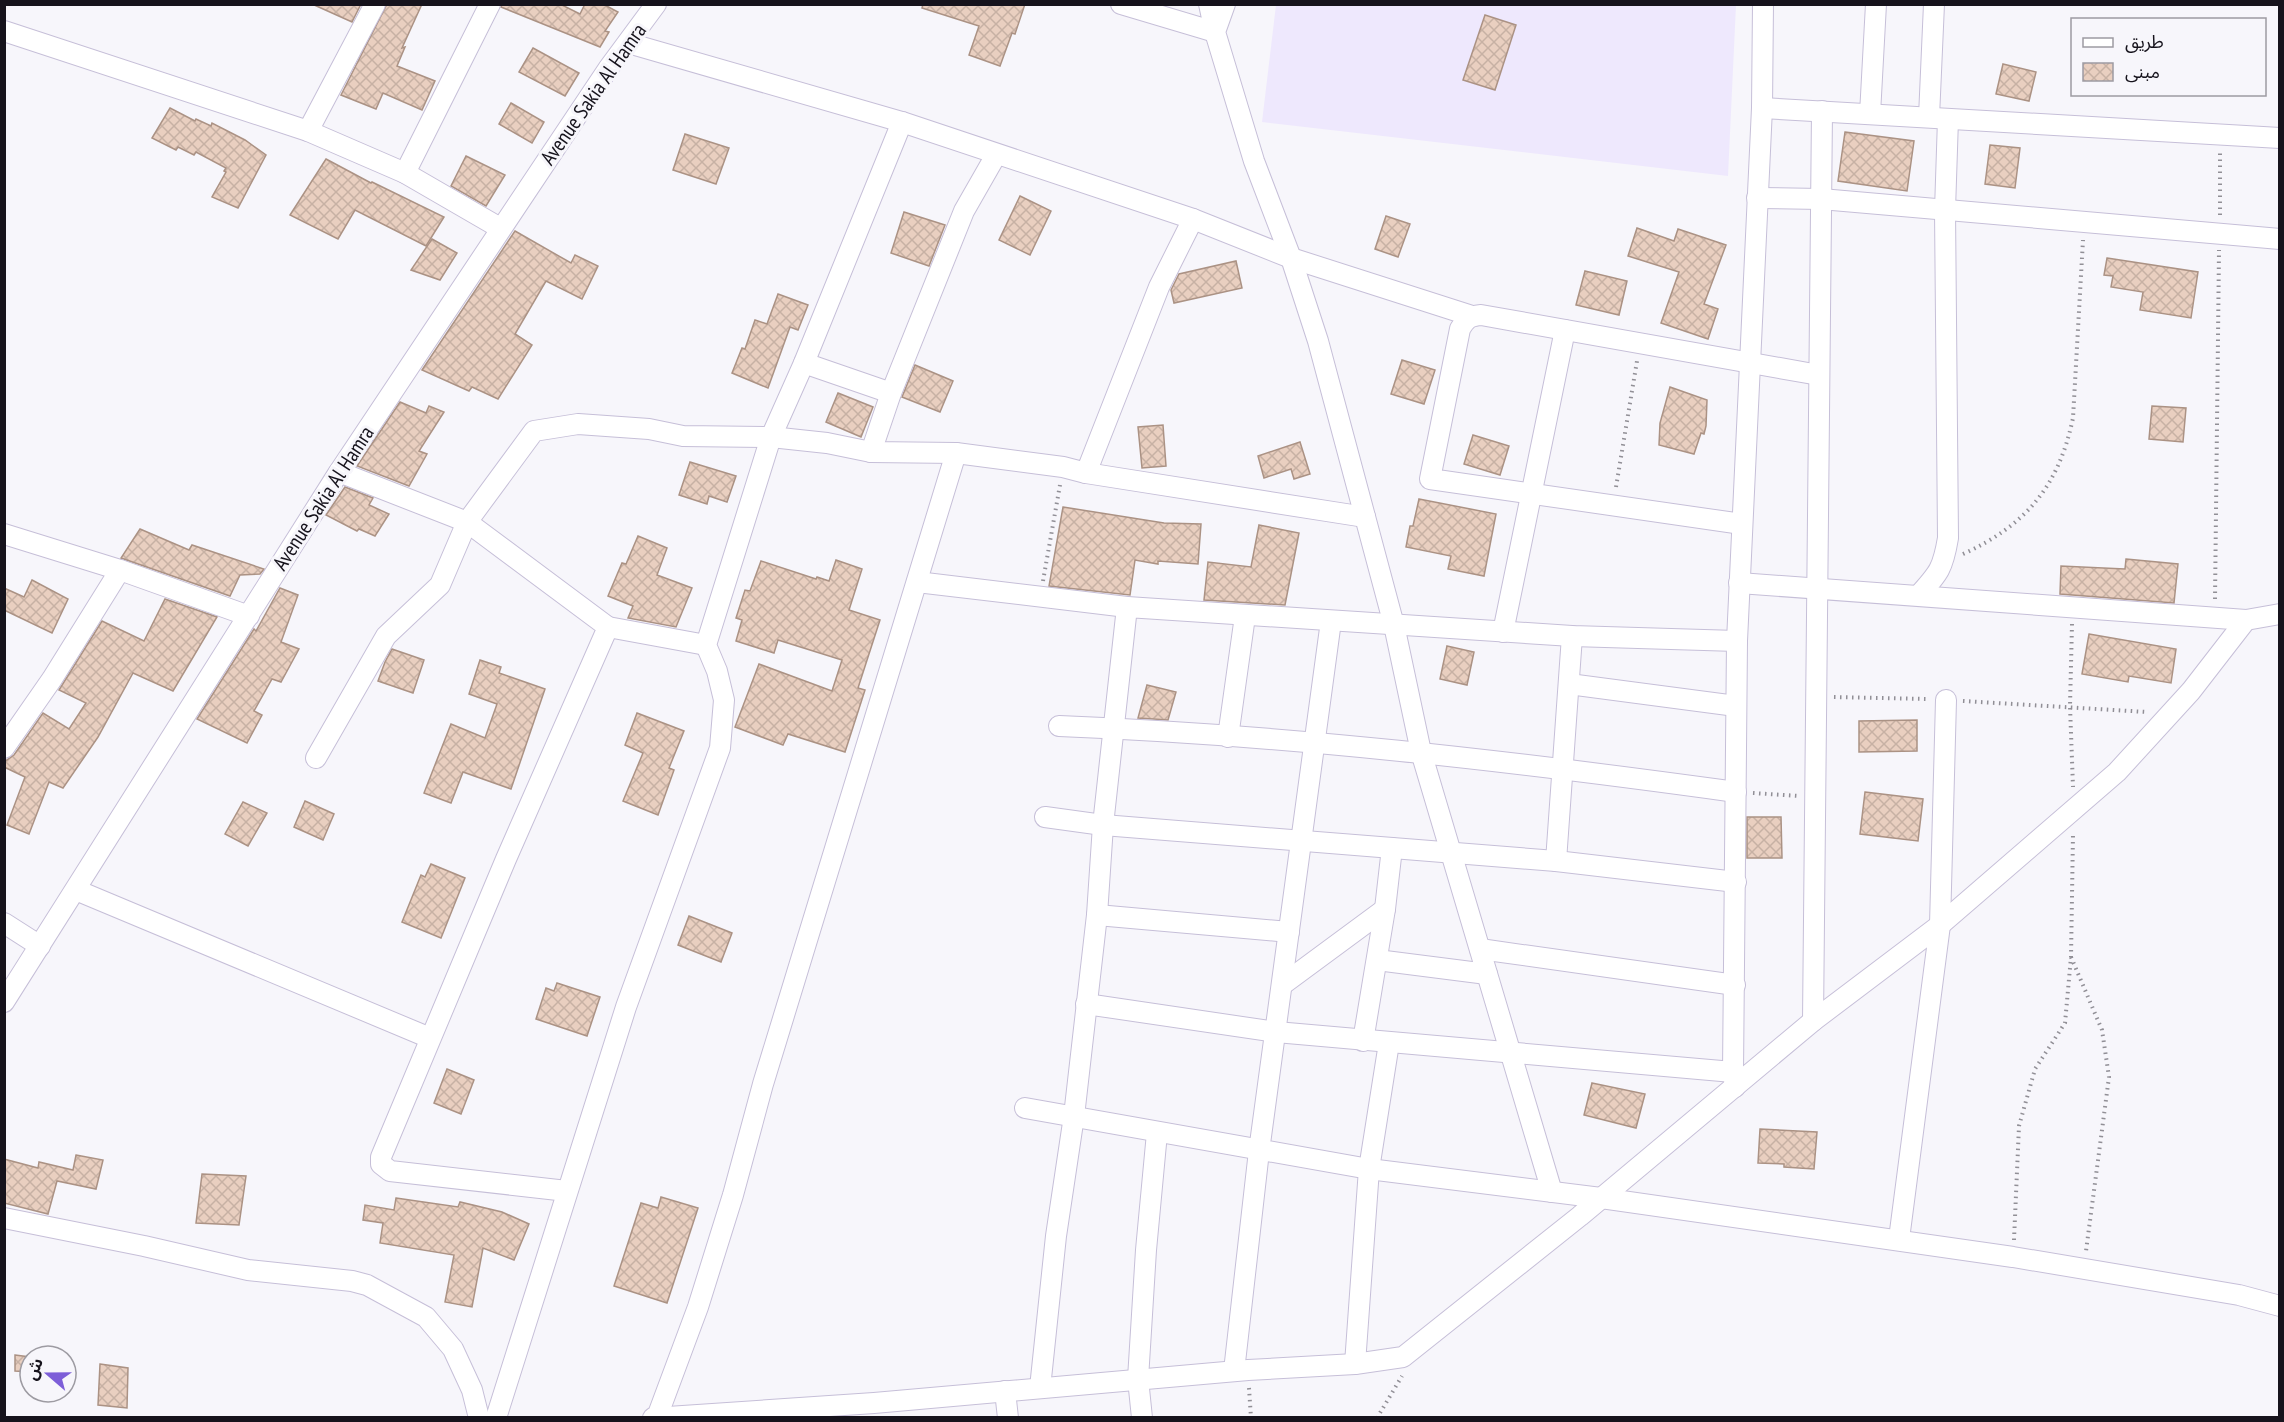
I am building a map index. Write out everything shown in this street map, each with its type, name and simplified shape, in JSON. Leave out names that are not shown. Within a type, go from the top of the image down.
[{"type":"street","points":[[308,131],[375,4]]},
{"type":"street","points":[[405,172],[490,4]]},
{"type":"street","points":[[1121,4],[1215,32]]},
{"type":"street","points":[[1209,4],[1215,32],[1254,161],[1291,258],[1318,341],[1394,625],[1422,752],[1552,1192]]},
{"type":"street","points":[[1215,32],[1225,4]]},
{"type":"street","points":[[1734,1079],[1737,640],[1762,108],[1763,4]]},
{"type":"street","points":[[1870,114],[1876,4]]},
{"type":"street","points":[[1919,595],[1938,574],[1944,563],[1948,530],[1946,210],[1934,4]]},
{"type":"street","name":"Avenue Sakia Al Hamra","points":[[4,1002],[339,472],[500,228],[628,43],[650,6]]},
{"type":"street","points":[[4,31],[308,131],[405,172],[500,228]]},
{"type":"street","points":[[628,43],[902,122],[1193,219],[1291,258],[1472,316],[1481,315],[1818,375]]},
{"type":"street","points":[[1762,108],[2280,138]]},
{"type":"street","points":[[1813,1021],[1822,111]]},
{"type":"street","points":[[496,1418],[626,1006],[720,748],[724,700],[717,671],[706,645],[771,436],[804,363],[902,122]]},
{"type":"street","points":[[872,452],[891,393],[964,212],[996,155]]},
{"type":"street","points":[[1758,198],[1821,198],[2280,239]]},
{"type":"street","points":[[1086,473],[1159,287],[1193,219]]},
{"type":"street","points":[[1472,316],[1460,329],[1430,479],[1742,524]]},
{"type":"street","points":[[1503,632],[1565,330]]},
{"type":"street","points":[[804,363],[891,393]]},
{"type":"street","points":[[316,758],[386,636],[440,585],[467,522],[534,431],[578,424],[650,429],[683,436],[771,436],[827,443],[872,452],[956,453],[1063,467],[1086,473],[1365,517]]},
{"type":"street","points":[[657,1417],[698,1307],[730,1206],[764,1084],[956,453]]},
{"type":"street","points":[[339,472],[467,522],[608,627],[706,645]]},
{"type":"street","points":[[4,534],[120,570],[249,616]]},
{"type":"street","points":[[4,748],[52,679],[120,570]]},
{"type":"street","points":[[917,582],[1127,607],[1572,636],[1737,640]]},
{"type":"street","points":[[1739,584],[2246,620],[2280,614]]},
{"type":"street","points":[[1040,1388],[1056,1236],[1074,1116],[1097,915],[1103,825],[1127,607]]},
{"type":"street","points":[[1228,737],[1245,615]]},
{"type":"street","points":[[652,1418],[875,1410],[1005,1391],[1241,1370],[1355,1364],[1403,1357],[1601,1198],[1734,1079],[1940,924],[2117,772],[2191,691],[2246,620]]},
{"type":"street","points":[[1241,1370],[1259,1151],[1331,621]]},
{"type":"street","points":[[567,1191],[384,1168],[381,1164],[383,1150],[430,1038],[608,627]]},
{"type":"street","points":[[1556,861],[1572,636]]},
{"type":"street","points":[[1569,684],[1736,706]]},
{"type":"street","points":[[1899,1239],[1940,924],[1946,700]]},
{"type":"street","points":[[1059,726],[1114,728],[1422,752],[1562,768],[1736,792]]},
{"type":"street","points":[[1045,817],[1103,825],[1556,861],[1736,882]]},
{"type":"street","points":[[1363,1041],[1385,909],[1392,848]]},
{"type":"street","points":[[76,890],[430,1038]]},
{"type":"street","points":[[1282,985],[1385,909]]},
{"type":"street","points":[[1097,915],[1289,932]]},
{"type":"street","points":[[4,922],[40,946]]},
{"type":"street","points":[[1480,949],[1735,985]]},
{"type":"street","points":[[1377,960],[1487,974]]},
{"type":"street","points":[[1086,1004],[1276,1032],[1511,1054],[1734,1079]]},
{"type":"street","points":[[1355,1364],[1369,1169],[1389,1043]]},
{"type":"street","points":[[1025,1108],[1369,1169],[1899,1239],[2239,1295],[2280,1306]]},
{"type":"street","points":[[1142,1418],[1138,1379],[1146,1250],[1157,1133]]},
{"type":"street","points":[[4,1218],[248,1270],[352,1281],[367,1285],[426,1317],[453,1349],[472,1390],[479,1418]]},
{"type":"street","points":[[1005,1391],[1008,1418]]},
{"type":"path","points":[[2214,618],[2221,135]]},
{"type":"path","points":[[1944,563],[1982,546],[2011,525],[2039,499],[2057,471],[2067,446],[2073,418],[2084,223]]},
{"type":"path","points":[[1613,506],[1640,343]]},
{"type":"path","points":[[1040,596],[1063,467]]},
{"type":"path","points":[[2013,1257],[2019,1126],[2035,1070],[2065,1023],[2071,957],[2073,810],[2070,706],[2073,608]]},
{"type":"path","points":[[1816,697],[1946,700],[2170,714]]},
{"type":"path","points":[[1736,792],[1815,797]]},
{"type":"path","points":[[2071,957],[2102,1030],[2109,1077],[2083,1269]]},
{"type":"path","points":[[1377,1418],[1386,1406],[1416,1348]]},
{"type":"path","points":[[1241,1370],[1251,1418]]},
{"type":"shaded area","points":[[1276,5],[1736,5],[1728,176],[1262,122]]},
{"type":"building","points":[[312,4],[361,4],[352,22]]},
{"type":"building","points":[[387,4],[422,4],[402,48],[405,47],[397,66],[435,81],[422,110],[383,93],[376,109],[341,95]]},
{"type":"building","points":[[502,4],[560,4],[580,14],[585,4],[603,4],[618,12],[605,31],[609,32],[600,47],[501,7]]},
{"type":"building","points":[[923,4],[1025,4],[1015,34],[1012,33],[1000,66],[969,55],[979,26],[922,8]]},
{"type":"building","points":[[1485,15],[1516,25],[1495,90],[1463,80]]},
{"type":"building","points":[[533,48],[579,73],[565,96],[519,72]]},
{"type":"building","points":[[2003,64],[2036,72],[2029,101],[1996,94]]},
{"type":"building","points":[[511,103],[544,122],[532,143],[499,124]]},
{"type":"building","points":[[170,108],[195,121],[196,119],[211,126],[212,123],[245,140],[266,155],[238,208],[212,197],[226,168],[196,152],[194,155],[178,147],[176,150],[152,138]]},
{"type":"building","points":[[1845,132],[1914,141],[1907,191],[1838,181]]},
{"type":"building","points":[[685,134],[729,148],[716,184],[673,170]]},
{"type":"building","points":[[1990,145],[2020,148],[2015,188],[1985,184]]},
{"type":"building","points":[[466,156],[505,175],[486,206],[451,186]]},
{"type":"building","points":[[326,159],[444,217],[426,246],[355,210],[338,239],[290,215]]},
{"type":"building","points":[[1020,196],[1051,211],[1030,255],[999,240]]},
{"type":"building","points":[[904,212],[945,225],[929,266],[891,253]]},
{"type":"building","points":[[1386,216],[1410,224],[1398,257],[1375,249]]},
{"type":"building","points":[[1637,228],[1674,241],[1678,229],[1726,245],[1704,304],[1718,309],[1708,339],[1661,323],[1679,272],[1628,256]]},
{"type":"building","points":[[515,231],[571,263],[575,255],[598,266],[582,299],[546,281],[515,334],[532,345],[498,399],[472,387],[469,391],[422,370]]},
{"type":"building","points":[[432,239],[457,253],[440,280],[411,270]]},
{"type":"building","points":[[2107,258],[2198,272],[2191,318],[2140,310],[2143,292],[2111,287],[2113,276],[2104,275]]},
{"type":"building","points":[[1236,261],[1242,288],[1174,303],[1171,290],[1179,274]]},
{"type":"building","points":[[1585,271],[1627,281],[1619,315],[1576,305]]},
{"type":"building","points":[[778,294],[808,305],[798,330],[790,327],[768,388],[732,373],[742,348],[745,349],[755,320],[767,324]]},
{"type":"building","points":[[1402,360],[1435,370],[1424,404],[1391,394]]},
{"type":"building","points":[[915,365],[953,381],[940,412],[902,397]]},
{"type":"building","points":[[1670,387],[1707,400],[1706,426],[1704,434],[1701,433],[1694,454],[1659,445],[1660,423]]},
{"type":"building","points":[[838,393],[873,407],[861,437],[826,422]]},
{"type":"building","points":[[400,402],[426,413],[429,406],[444,412],[419,451],[427,454],[409,486],[357,466]]},
{"type":"building","points":[[2152,406],[2186,408],[2183,442],[2149,439]]},
{"type":"building","points":[[1163,425],[1166,466],[1142,468],[1138,427]]},
{"type":"building","points":[[1473,435],[1509,446],[1500,475],[1464,464]]},
{"type":"building","points":[[1300,442],[1310,474],[1294,479],[1291,469],[1264,478],[1258,456]]},
{"type":"building","points":[[690,462],[736,476],[727,502],[709,496],[707,504],[679,495]]},
{"type":"building","points":[[345,487],[373,498],[369,505],[389,514],[375,536],[359,529],[357,531],[326,515]]},
{"type":"building","points":[[1419,499],[1496,514],[1484,576],[1448,569],[1451,556],[1406,547]]},
{"type":"building","points":[[1063,507],[1164,523],[1201,524],[1198,564],[1158,561],[1158,564],[1135,560],[1130,595],[1049,586]]},
{"type":"building","points":[[1259,525],[1299,533],[1285,605],[1204,600],[1208,562],[1251,567]]},
{"type":"building","points":[[140,529],[189,550],[192,545],[264,569],[260,574],[240,575],[230,596],[121,558]]},
{"type":"building","points":[[638,536],[667,548],[657,575],[692,588],[676,627],[628,618],[633,606],[608,596],[622,563],[626,564]]},
{"type":"building","points":[[2126,559],[2178,564],[2174,603],[2060,594],[2061,566],[2125,569]]},
{"type":"building","points":[[836,560],[862,569],[849,610],[880,620],[858,688],[865,690],[845,752],[788,734],[783,745],[735,727],[759,664],[832,691],[842,660],[778,640],[774,653],[736,641],[742,620],[736,618],[745,590],[750,591],[761,561],[829,581]]},
{"type":"building","points":[[32,580],[68,599],[52,633],[4,610],[4,588],[24,597]]},
{"type":"building","points":[[280,588],[298,595],[281,642],[299,649],[281,682],[272,679],[254,711],[262,715],[247,743],[197,719],[254,629],[256,631]]},
{"type":"building","points":[[165,599],[217,617],[173,691],[133,673],[98,737],[63,788],[49,782],[29,834],[7,825],[25,777],[4,767],[4,762],[14,755],[43,713],[69,729],[86,703],[59,690],[102,621],[144,641]]},
{"type":"building","points":[[2089,634],[2176,649],[2171,683],[2129,676],[2128,682],[2082,674]]},
{"type":"building","points":[[1447,646],[1474,652],[1467,685],[1440,679]]},
{"type":"building","points":[[392,649],[424,660],[413,693],[378,681]]},
{"type":"building","points":[[480,660],[501,667],[499,673],[545,689],[511,789],[463,772],[451,803],[424,793],[451,724],[485,738],[497,704],[469,694]]},
{"type":"building","points":[[1147,685],[1176,692],[1168,720],[1138,718]]},
{"type":"building","points":[[637,713],[684,731],[669,768],[674,770],[658,815],[623,801],[643,753],[625,745]]},
{"type":"building","points":[[1917,720],[1917,751],[1859,752],[1859,721]]},
{"type":"building","points":[[1865,792],[1923,799],[1918,841],[1860,834]]},
{"type":"building","points":[[305,801],[334,814],[323,840],[294,827]]},
{"type":"building","points":[[243,802],[267,813],[248,846],[225,834]]},
{"type":"building","points":[[1747,817],[1781,817],[1782,858],[1747,858]]},
{"type":"building","points":[[431,864],[465,878],[441,938],[402,922],[421,875],[425,877]]},
{"type":"building","points":[[689,916],[732,933],[721,962],[678,945]]},
{"type":"building","points":[[557,983],[600,997],[587,1036],[536,1019],[546,988],[554,991]]},
{"type":"building","points":[[447,1069],[474,1080],[461,1114],[434,1103]]},
{"type":"building","points":[[1592,1083],[1645,1094],[1636,1128],[1584,1115]]},
{"type":"building","points":[[1760,1129],[1817,1132],[1814,1169],[1758,1163]]},
{"type":"building","points":[[76,1155],[103,1160],[96,1189],[57,1181],[48,1214],[4,1203],[4,1159],[38,1168],[39,1162],[73,1170]]},
{"type":"building","points":[[202,1174],[246,1176],[239,1225],[196,1223]]},
{"type":"building","points":[[661,1197],[698,1208],[667,1303],[614,1286],[641,1203],[658,1208]]},
{"type":"building","points":[[396,1198],[458,1207],[460,1202],[502,1212],[529,1224],[514,1260],[483,1248],[472,1307],[445,1302],[454,1255],[380,1243],[383,1223],[363,1220],[365,1205],[394,1210]]},
{"type":"building","points":[[15,1355],[18,1355],[18,1371],[15,1371]]},
{"type":"building","points":[[100,1364],[128,1368],[127,1408],[98,1405]]}]
